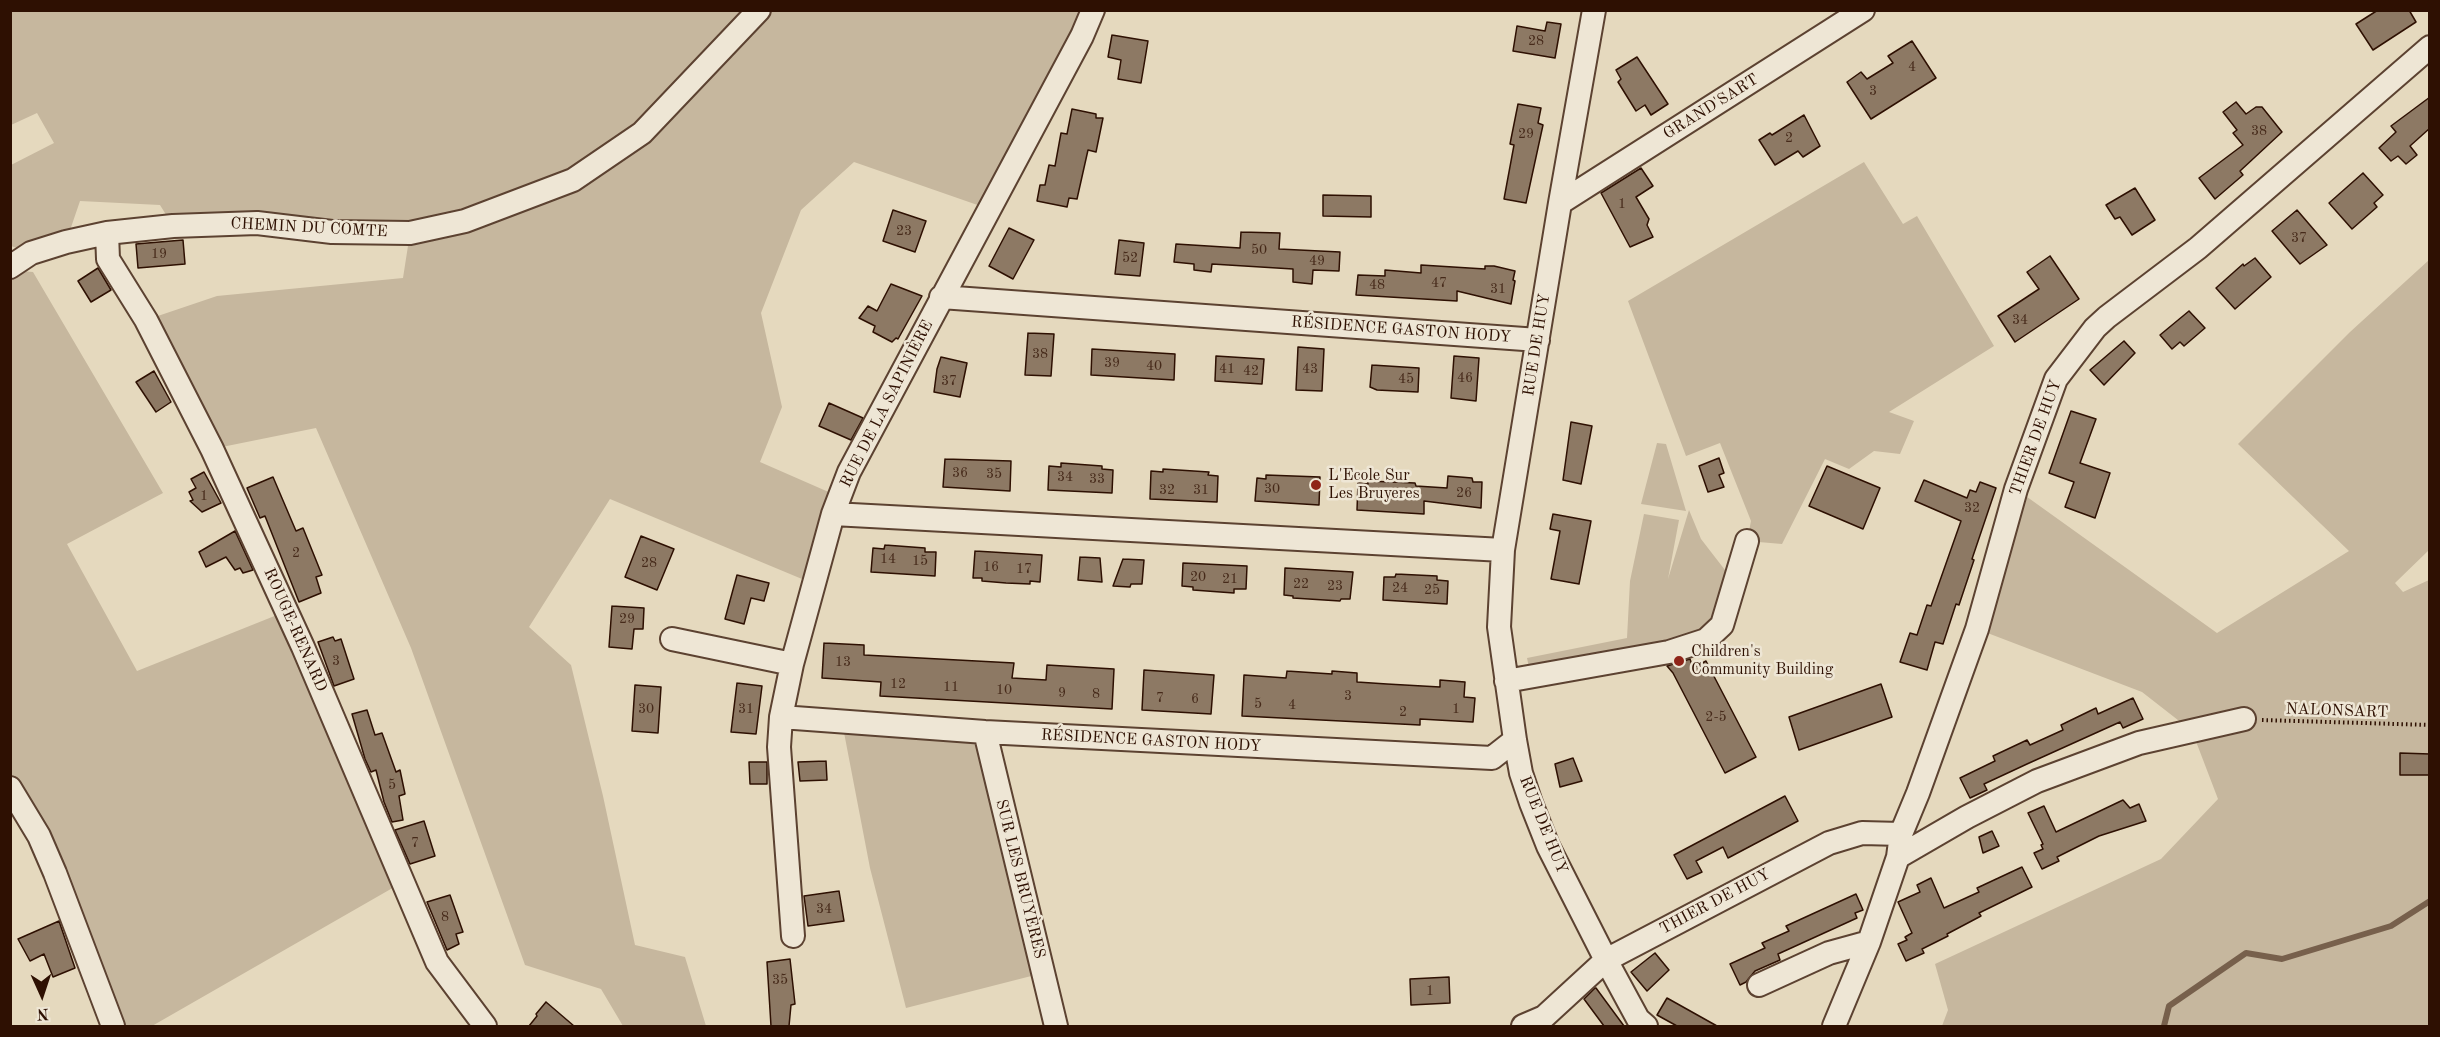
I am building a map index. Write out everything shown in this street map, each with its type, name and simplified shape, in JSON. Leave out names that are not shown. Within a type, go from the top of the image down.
[{"type":"street","name":"CHEMIN DU COMTE","points":[[10,267],[21,250],[107,233],[173,226],[257,223],[332,232],[410,233],[465,221],[573,180],[642,133],[759,10]]},
{"type":"street","name":"RUE DE LA SAPINIÈRE","points":[[793,936],[779,747],[781,717],[792,664],[833,514],[849,472],[1071,57],[1093,10]]},
{"type":"street","name":"RUE DE HUY","points":[[1594,10],[1503,550],[1499,627],[1515,740],[1531,803],[1548,846],[1606,960]]},
{"type":"street","name":"GRAND'SART","points":[[1560,203],[1863,10]]},
{"type":"street","name":"THIER DE HUY","points":[[1834,1026],[1869,942],[1898,857],[1900,834],[1918,793],[1977,629],[2016,489],[2056,379],[2095,328],[2107,317],[2198,248],[2430,47]]},
{"type":"street","name":"ROUGE-RENARD","points":[[107,233],[108,259],[146,320],[217,460],[303,647],[437,962],[485,1026]]},
{"type":"street","name":"RÉSIDENCE GASTON HODY","points":[[941,297],[1538,340]]},
{"type":"street","points":[[833,514],[1503,550]]},
{"type":"street","points":[[1506,681],[1669,652],[1706,640],[1722,625],[1747,541]]},
{"type":"street","points":[[672,639],[792,664]]},
{"type":"street","name":"RÉSIDENCE GASTON HODY","points":[[781,717],[985,732],[1492,758],[1515,740]]},
{"type":"street","points":[[1898,857],[1967,817],[2037,781],[2139,743],[2244,719]]},
{"type":"street","name":"SUR LES BRUYÈRES","points":[[985,732],[1056,1026]]},
{"type":"street","points":[[10,789],[39,836],[113,1026]]},
{"type":"street","name":"THIER DE HUY","points":[[1523,1026],[1544,1017],[1606,960],[1829,843],[1862,833],[1900,834]]},
{"type":"street","points":[[1759,985],[1829,953],[1869,942]]},
{"type":"street","points":[[1606,960],[1638,1019],[1646,1026]]},
{"type":"path","name":"NALONSART","points":[[2244,719],[2430,725]]},
{"type":"shaded area","points":[[11,11],[1093,11],[989,209],[854,162],[801,210],[761,313],[782,407],[760,462],[840,497],[814,584],[610,499],[529,627],[571,665],[603,796],[635,945],[685,957],[706,1026],[623,1026],[601,989],[525,965],[411,648],[316,428],[212,449],[146,320],[217,296],[403,278],[410,233],[173,226],[160,205],[80,201],[66,242],[31,253],[11,246],[11,165],[54,143],[37,113],[11,125]]},
{"type":"shaded area","points":[[1864,162],[1903,224],[1917,216],[1994,346],[1889,412],[1914,421],[1900,454],[1874,451],[1849,469],[1825,459],[1782,544],[1747,541],[1751,521],[1720,443],[1686,456],[1628,301]]},
{"type":"shaded area","points":[[2429,260],[2429,550],[2395,583],[2403,592],[2429,580],[2429,1026],[1942,1026],[1948,1010],[1935,964],[2161,859],[2218,799],[2192,731],[2142,692],[1977,629],[2016,489],[2217,633],[2349,551],[2238,444],[2350,332]]},
{"type":"shaded area","points":[[10,270],[33,272],[163,493],[67,544],[137,671],[287,611],[403,882],[152,1026],[113,1026],[11,788]]},
{"type":"shaded area","points":[[1657,443],[1666,444],[1686,511],[1641,504]]},
{"type":"shaded area","points":[[1689,510],[1701,539],[1735,583],[1706,640],[1531,677],[1527,658],[1627,638],[1630,581],[1644,514],[1679,520],[1668,579]]},
{"type":"shaded area","points":[[842,722],[985,732],[1043,973],[906,1008],[870,868]]},
{"type":"building","points":[[2378,10],[2409,10],[2416,22],[2373,50],[2356,24]]},
{"type":"building","points":[[1547,22],[1561,24],[1555,58],[1513,51],[1517,26],[1545,31]]},
{"type":"building","points":[[1112,35],[1148,41],[1141,83],[1118,79],[1121,60],[1108,57]]},
{"type":"building","points":[[1912,41],[1936,78],[1871,119],[1847,82],[1861,72],[1867,79],[1893,63],[1888,56]]},
{"type":"building","points":[[1637,57],[1668,104],[1651,115],[1645,105],[1636,111],[1618,82],[1621,79],[1616,70]]},
{"type":"building","points":[[2430,97],[2430,128],[2410,146],[2417,155],[2406,164],[2398,156],[2391,161],[2379,148],[2396,132],[2391,126]]},
{"type":"building","points":[[2236,102],[2246,114],[2256,107],[2262,107],[2282,132],[2240,171],[2243,175],[2215,199],[2199,178],[2243,145],[2233,133],[2237,130],[2223,112]]},
{"type":"building","points":[[1518,104],[1541,108],[1538,123],[1543,125],[1526,203],[1504,199],[1514,145],[1510,144]]},
{"type":"building","points":[[1072,109],[1096,114],[1096,118],[1103,118],[1096,152],[1088,150],[1077,199],[1069,198],[1067,207],[1037,201],[1040,185],[1045,185],[1049,165],[1055,166],[1061,133],[1067,134]]},
{"type":"building","points":[[1804,115],[1820,146],[1803,157],[1798,151],[1775,165],[1759,140],[1770,133],[1772,135]]},
{"type":"building","points":[[1641,168],[1653,186],[1636,197],[1649,219],[1647,225],[1653,237],[1630,247],[1601,193]]},
{"type":"building","points":[[2363,173],[2383,195],[2374,203],[2377,207],[2352,229],[2329,203]]},
{"type":"building","points":[[2135,188],[2155,220],[2132,235],[2120,217],[2115,219],[2106,205]]},
{"type":"building","points":[[1323,195],[1371,196],[1371,217],[1323,216]]},
{"type":"building","points":[[893,210],[926,221],[915,252],[883,241]]},
{"type":"building","points":[[2297,210],[2327,245],[2300,264],[2272,231]]},
{"type":"building","points":[[1009,228],[1034,240],[1013,279],[989,266]]},
{"type":"building","points":[[1241,232],[1280,233],[1279,249],[1340,252],[1339,271],[1313,270],[1312,284],[1293,282],[1293,269],[1212,264],[1211,272],[1194,270],[1194,264],[1174,262],[1176,244],[1240,248]]},
{"type":"building","points":[[183,240],[185,264],[138,268],[136,244]]},
{"type":"building","points":[[1119,240],[1144,243],[1140,276],[1115,274]]},
{"type":"building","points":[[2050,256],[2079,299],[2015,342],[1998,316],[2039,289],[2027,272]]},
{"type":"building","points":[[2255,258],[2271,277],[2235,309],[2216,288],[2243,264],[2244,266]]},
{"type":"building","points":[[1421,265],[1485,269],[1485,266],[1494,266],[1515,271],[1511,304],[1457,291],[1457,301],[1356,295],[1358,275],[1385,276],[1385,270],[1421,273]]},
{"type":"building","points":[[98,268],[111,290],[91,302],[78,281]]},
{"type":"building","points":[[891,284],[922,296],[898,339],[892,342],[873,332],[875,326],[859,318],[868,306],[877,311]]},
{"type":"building","points":[[2189,311],[2205,328],[2184,346],[2180,342],[2172,349],[2160,335]]},
{"type":"building","points":[[1028,333],[1054,334],[1051,376],[1025,375]]},
{"type":"building","points":[[2124,341],[2135,353],[2104,385],[2090,370]]},
{"type":"building","points":[[1298,347],[1324,349],[1322,391],[1296,390]]},
{"type":"building","points":[[1092,349],[1175,354],[1174,380],[1091,375]]},
{"type":"building","points":[[1216,356],[1264,359],[1262,384],[1215,381]]},
{"type":"building","points":[[1454,356],[1479,358],[1476,401],[1451,398]]},
{"type":"building","points":[[941,357],[967,363],[960,397],[934,392]]},
{"type":"building","points":[[1372,365],[1419,368],[1418,392],[1377,390],[1370,387]]},
{"type":"building","points":[[154,371],[171,402],[156,412],[136,382]]},
{"type":"building","points":[[829,403],[863,418],[851,440],[819,426]]},
{"type":"building","points":[[2071,411],[2096,419],[2080,463],[2110,473],[2095,518],[2065,507],[2074,482],[2049,473]]},
{"type":"building","points":[[1571,422],[1592,426],[1581,484],[1563,480]]},
{"type":"building","points":[[1719,458],[1724,473],[1719,475],[1724,487],[1708,492],[1699,466]]},
{"type":"building","points":[[945,459],[1011,461],[1010,491],[943,487]]},
{"type":"building","points":[[1061,463],[1102,466],[1102,469],[1113,470],[1112,493],[1048,490],[1049,466],[1061,467]]},
{"type":"building","points":[[1827,466],[1880,488],[1863,529],[1809,506]]},
{"type":"building","points":[[1163,469],[1209,472],[1208,475],[1218,476],[1217,502],[1150,499],[1151,471],[1163,472]]},
{"type":"building","points":[[204,472],[221,503],[202,512],[190,501],[193,500],[189,492],[196,488],[191,479]]},
{"type":"building","points":[[1266,475],[1320,477],[1319,505],[1255,501],[1257,478],[1266,479]]},
{"type":"building","points":[[1448,476],[1472,478],[1473,482],[1482,482],[1481,508],[1424,501],[1424,514],[1357,510],[1358,483],[1368,484],[1368,481],[1415,483],[1416,486],[1447,488]]},
{"type":"building","points":[[273,477],[296,531],[303,528],[322,575],[316,577],[321,593],[299,602],[265,516],[260,518],[247,488]]},
{"type":"building","points":[[1924,480],[1967,498],[1970,490],[1976,492],[1980,482],[1996,488],[1959,605],[1956,604],[1943,644],[1935,642],[1927,670],[1900,662],[1910,633],[1917,635],[1927,605],[1931,606],[1961,521],[1915,501]]},
{"type":"building","points":[[1553,514],[1591,521],[1579,584],[1551,579],[1560,531],[1550,529]]},
{"type":"building","points":[[235,531],[253,570],[243,573],[240,568],[235,570],[226,557],[206,567],[199,552]]},
{"type":"building","points":[[641,536],[674,549],[657,590],[625,577]]},
{"type":"building","points":[[885,545],[925,548],[925,552],[936,552],[935,576],[871,572],[873,548],[884,549]]},
{"type":"building","points":[[975,551],[1042,555],[1040,582],[1006,583],[973,578]]},
{"type":"building","points":[[1080,557],[1100,558],[1102,582],[1078,580]]},
{"type":"building","points":[[1123,559],[1144,560],[1142,584],[1131,584],[1130,587],[1113,586]]},
{"type":"building","points":[[1183,563],[1247,566],[1246,589],[1234,589],[1234,593],[1193,590],[1193,587],[1182,586]]},
{"type":"building","points":[[1285,568],[1353,572],[1350,599],[1340,601],[1293,598],[1293,596],[1284,595]]},
{"type":"building","points":[[1396,574],[1437,576],[1437,580],[1448,581],[1447,604],[1383,600],[1384,577],[1395,577]]},
{"type":"building","points":[[737,575],[769,583],[764,601],[751,598],[744,624],[725,619]]},
{"type":"building","points":[[612,606],[644,608],[643,629],[634,629],[632,649],[609,647]]},
{"type":"building","points":[[333,637],[335,641],[341,639],[354,679],[334,686],[318,642]]},
{"type":"building","points":[[824,643],[864,645],[864,655],[1014,663],[1012,678],[1046,680],[1047,665],[1114,669],[1112,709],[880,696],[881,682],[822,678]]},
{"type":"building","points":[[1690,659],[1693,668],[1706,661],[1756,757],[1725,773],[1673,673],[1667,666]]},
{"type":"building","points":[[1144,670],[1214,675],[1211,714],[1142,710]]},
{"type":"building","points":[[1287,671],[1357,673],[1357,682],[1387,684],[1440,687],[1440,680],[1465,682],[1464,697],[1475,698],[1473,722],[1420,719],[1420,725],[1242,716],[1244,675],[1286,678]]},
{"type":"building","points":[[737,683],[762,686],[756,734],[731,732]]},
{"type":"building","points":[[1881,684],[1892,717],[1799,750],[1789,717]]},
{"type":"building","points":[[635,685],[661,687],[658,733],[632,731]]},
{"type":"building","points":[[2133,698],[2143,719],[2123,728],[2120,722],[2027,764],[1984,784],[1987,790],[1970,798],[1960,778],[1995,761],[1993,756],[2027,740],[2030,745],[2063,730],[2061,725],[2096,708],[2098,714]]},
{"type":"building","points":[[367,710],[375,735],[382,733],[396,772],[400,770],[405,794],[399,796],[403,820],[392,822],[376,770],[371,772],[365,759],[352,714]]},
{"type":"building","points":[[2400,753],[2430,754],[2430,775],[2400,775]]},
{"type":"building","points":[[1573,758],[1582,781],[1560,787],[1555,764]]},
{"type":"building","points":[[826,761],[827,780],[800,781],[798,762]]},
{"type":"building","points":[[749,762],[767,762],[767,784],[750,784]]},
{"type":"building","points":[[1785,796],[1798,821],[1728,858],[1723,847],[1696,861],[1702,872],[1687,879],[1674,855]]},
{"type":"building","points":[[2123,800],[2130,808],[2139,804],[2146,821],[2099,836],[2057,857],[2059,861],[2042,869],[2034,853],[2043,849],[2041,845],[2043,844],[2028,813],[2044,806],[2056,832]]},
{"type":"building","points":[[424,821],[435,856],[410,864],[395,830]]},
{"type":"building","points":[[1992,831],[1999,846],[1983,853],[1979,837]]},
{"type":"building","points":[[2022,867],[2032,887],[1979,913],[1981,916],[1922,949],[1924,953],[1906,961],[1898,944],[1907,940],[1905,937],[1912,933],[1898,902],[1920,892],[1917,885],[1931,878],[1944,908],[1979,892],[1977,888]]},
{"type":"building","points":[[839,891],[844,921],[808,926],[804,896]]},
{"type":"building","points":[[1856,894],[1863,910],[1855,913],[1857,918],[1778,954],[1780,960],[1755,971],[1746,982],[1740,985],[1730,964],[1765,948],[1762,943],[1789,931],[1786,926]]},
{"type":"building","points":[[450,895],[463,932],[456,934],[459,944],[447,950],[427,902]]},
{"type":"building","points":[[59,921],[75,968],[53,977],[44,954],[30,961],[18,939]]},
{"type":"building","points":[[1655,953],[1669,970],[1647,991],[1631,972]]},
{"type":"building","points":[[790,959],[795,1004],[791,1005],[789,1026],[771,1026],[767,962]]},
{"type":"building","points":[[1449,977],[1450,1003],[1411,1005],[1410,979]]},
{"type":"building","points":[[1595,988],[1624,1026],[1604,1026],[1584,999]]},
{"type":"building","points":[[1667,998],[1717,1026],[1677,1026],[1657,1015]]},
{"type":"building","points":[[546,1002],[574,1026],[529,1026]]},
{"type":"waterway","points":[[2164,1026],[2169,1006],[2246,953],[2282,959],[2391,926],[2430,901]]},
{"type":"place","name":"L'Ecole Sur Les Bruyeres","points":[[1316,485]]},
{"type":"place","name":"Children's Community Building","points":[[1679,661]]}]
